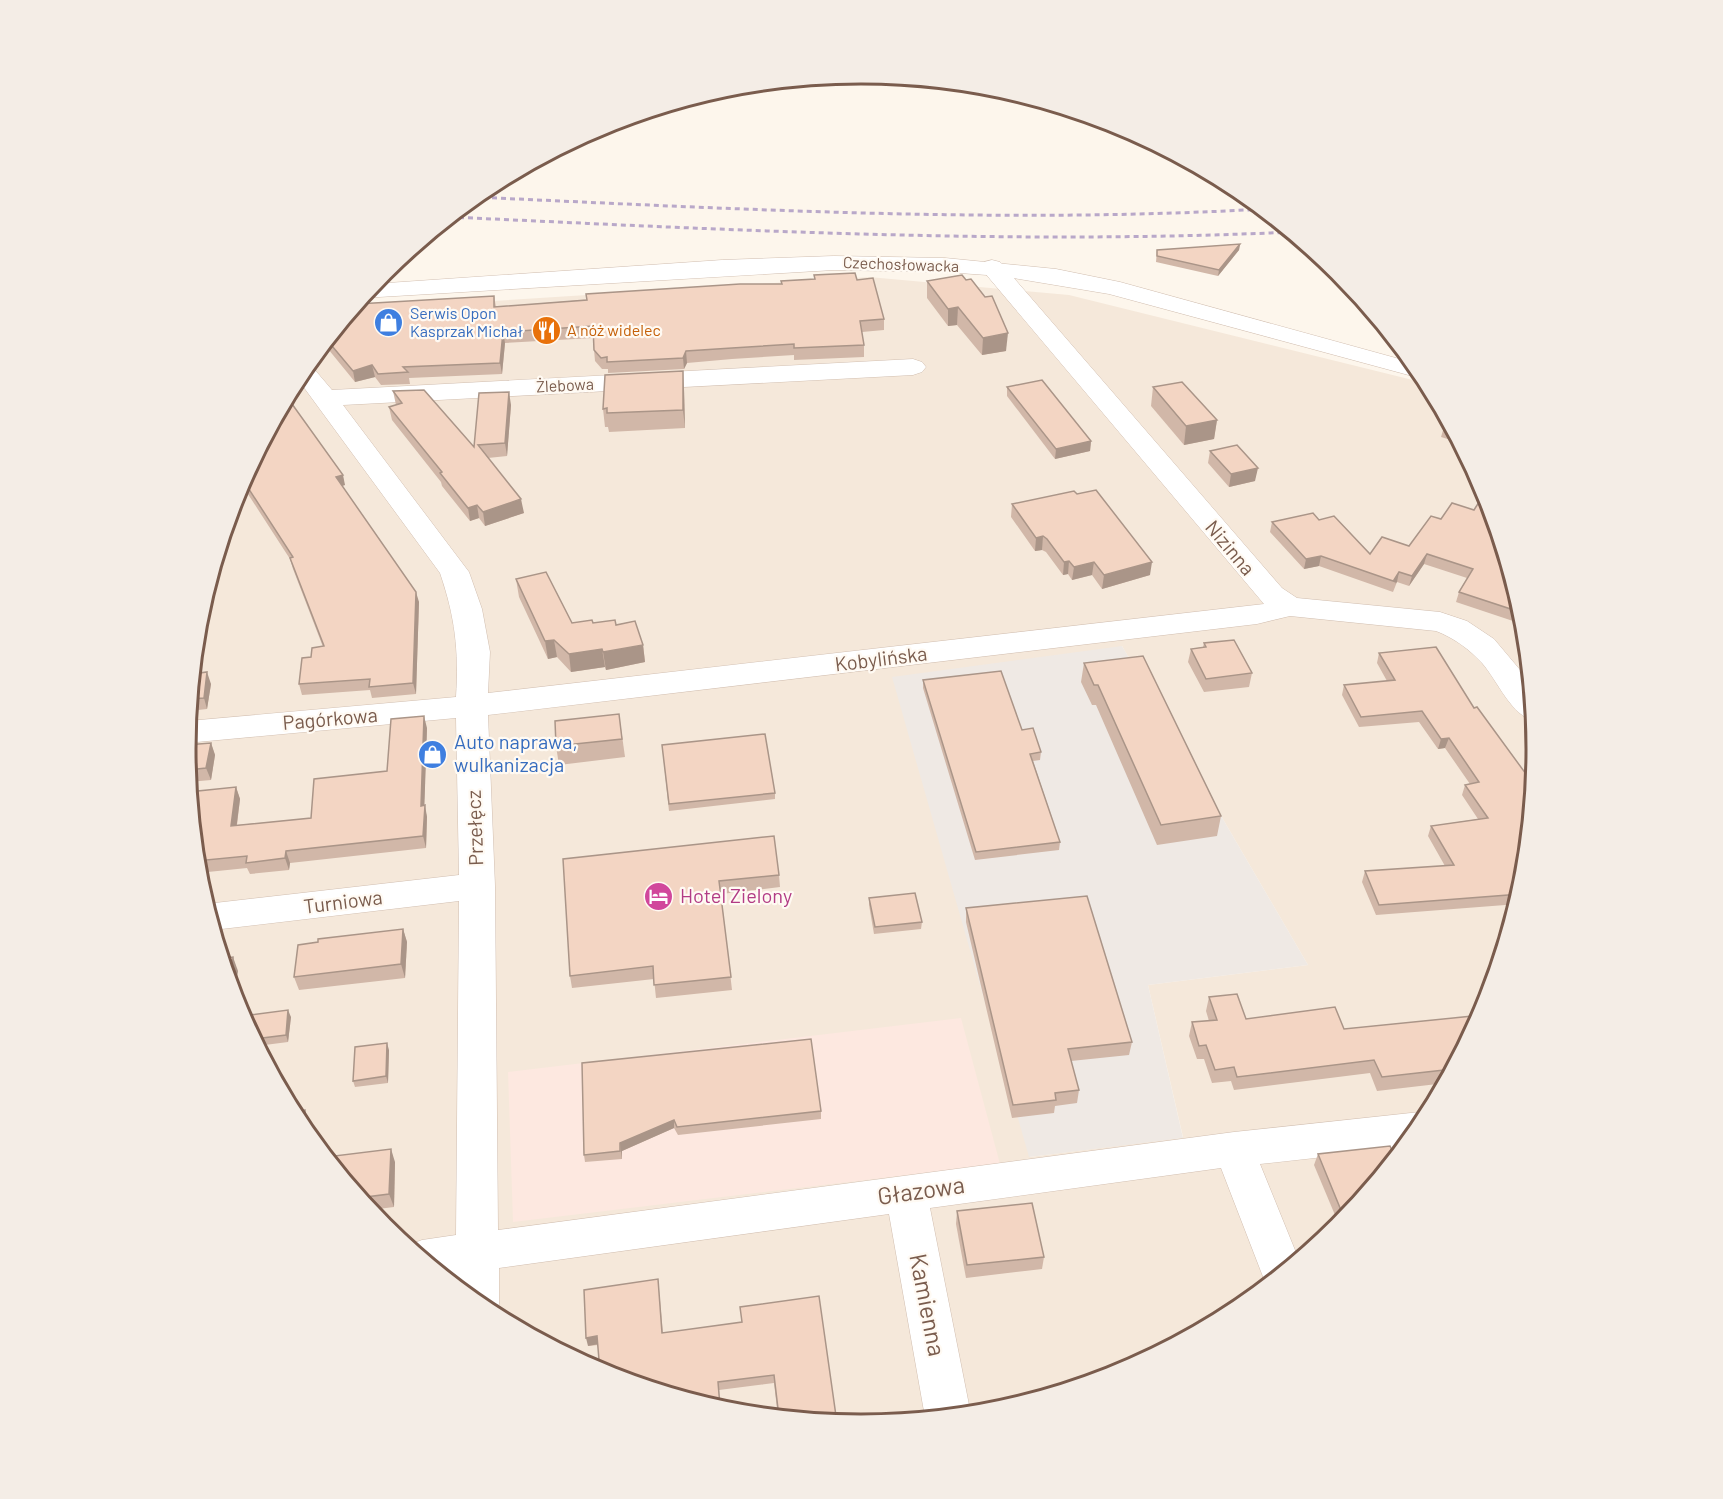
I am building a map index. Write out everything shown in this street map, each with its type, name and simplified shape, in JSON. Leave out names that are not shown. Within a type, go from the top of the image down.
[{"type":"street","name":"Czechosłowacka","points":[[381,290],[812,262],[904,262],[992,267],[1063,277],[1112,287],[1407,368]]},
{"type":"street","name":"Nizinna","points":[[992,267],[1259,583],[1290,607]]},
{"type":"street","name":"Żlebowa","points":[[325,398],[913,367]]},
{"type":"street","name":"Przełęcz","points":[[310,378],[454,572],[467,609],[474,652],[472,706],[477,886],[477,1292]]},
{"type":"street","name":"Kobylińska","points":[[472,706],[1257,615],[1290,607]]},
{"type":"street","points":[[1290,607],[1440,622],[1458,627],[1478,639],[1525,699]]},
{"type":"street","name":"Pagórkowa","points":[[196,731],[472,706]]},
{"type":"street","name":"Turniowa","points":[[218,916],[477,886]]},
{"type":"street","name":"Głazowa","points":[[432,1257],[1234,1149],[1407,1130]]},
{"type":"street","points":[[1234,1149],[1280,1266]]},
{"type":"street","name":"Kamienna","points":[[906,1193],[947,1409]]},
{"type":"shaded area","points":[[869,277],[1069,295],[1415,381],[1458,455],[1492,536],[1504,577],[1521,663],[1526,706],[1527,750],[1526,793],[1521,836],[1504,922],[1492,963],[1458,1044],[1415,1119],[1389,1155],[1362,1188],[1300,1250],[1231,1303],[1194,1326],[1156,1346],[1075,1380],[991,1402],[948,1409],[905,1414],[818,1414],[732,1402],[689,1392],[648,1380],[567,1346],[492,1303],[456,1277],[423,1250],[361,1188],[308,1119],[285,1082],[265,1044],[231,963],[209,879],[202,836],[197,793],[197,706],[209,620],[219,577],[231,536],[265,455],[308,380],[363,309]],"holes":[[[1122,646],[1308,965],[1148,985],[1183,1137],[1030,1157],[989,1015]]]},
{"type":"shaded area","points":[[1122,646],[1308,965],[1148,985],[1183,1138],[1029,1157],[892,677]]},
{"type":"shaded area","points":[[961,1018],[1000,1164],[513,1222],[508,1072]]},
{"type":"building","points":[[1240,244],[1219,270],[1157,256],[1157,250]]},
{"type":"building","points":[[855,273],[857,280],[873,278],[884,319],[860,321],[864,345],[794,348],[794,344],[686,351],[683,358],[607,362],[607,357],[601,358],[594,350],[593,326],[503,332],[500,363],[403,367],[408,372],[378,374],[372,365],[353,371],[332,346],[368,303],[494,296],[494,307],[587,300],[586,294],[740,284],[782,284],[781,281],[815,279],[814,275]]},
{"type":"building","points":[[962,275],[966,280],[971,279],[985,297],[992,296],[1008,333],[983,338],[958,307],[948,309],[927,281]]},
{"type":"building","points":[[683,371],[683,410],[607,413],[607,408],[603,409],[605,375]]},
{"type":"building","points":[[1042,380],[1091,441],[1056,449],[1007,387]]},
{"type":"building","points":[[1182,382],[1217,420],[1186,426],[1153,387]]},
{"type":"building","points":[[424,390],[474,447],[479,393],[509,392],[505,443],[478,445],[521,499],[483,512],[477,505],[468,508],[389,407],[402,403],[393,391]]},
{"type":"building","points":[[293,405],[343,475],[336,477],[416,592],[413,683],[369,687],[370,679],[299,684],[302,658],[311,657],[312,648],[324,646],[290,558],[293,557],[249,490],[265,455]]},
{"type":"building","points":[[1237,445],[1258,468],[1231,474],[1210,451]]},
{"type":"building","points":[[1096,490],[1152,562],[1104,575],[1094,562],[1074,567],[1069,561],[1064,562],[1047,539],[1043,536],[1036,538],[1012,504],[1074,491],[1077,494]]},
{"type":"building","points":[[1479,502],[1492,536],[1511,609],[1459,592],[1473,569],[1427,554],[1412,576],[1399,572],[1394,580],[1396,582],[1321,556],[1306,559],[1272,522],[1313,513],[1319,520],[1334,516],[1370,554],[1382,537],[1409,546],[1431,516],[1441,519],[1452,503],[1474,510]]},
{"type":"building","points":[[546,572],[572,623],[615,620],[616,625],[635,621],[643,645],[603,652],[602,649],[569,654],[554,640],[545,641],[516,579]]},
{"type":"building","points":[[1234,640],[1252,673],[1206,679],[1191,649],[1206,647],[1204,643]]},
{"type":"building","points":[[1436,647],[1474,708],[1477,707],[1526,775],[1521,836],[1510,895],[1379,905],[1365,871],[1454,865],[1431,826],[1488,818],[1465,785],[1479,782],[1449,738],[1441,739],[1422,711],[1361,717],[1344,685],[1395,680],[1379,653]]},
{"type":"building","points":[[1143,656],[1221,816],[1161,825],[1098,685],[1094,685],[1084,663]]},
{"type":"building","points":[[1001,671],[1022,730],[1033,728],[1041,752],[1030,754],[1060,842],[976,852],[923,680]]},
{"type":"building","points":[[207,672],[204,698],[198,698],[201,673]]},
{"type":"building","points":[[619,714],[622,739],[556,746],[555,721]]},
{"type":"building","points":[[424,716],[421,806],[425,805],[423,836],[286,851],[285,858],[246,863],[247,856],[206,860],[198,791],[236,787],[231,826],[311,818],[314,779],[387,771],[391,719]]},
{"type":"building","points":[[765,734],[775,793],[669,804],[662,745]]},
{"type":"building","points":[[211,743],[206,768],[196,769],[196,744]]},
{"type":"building","points":[[774,836],[779,875],[719,881],[731,977],[654,985],[653,966],[570,976],[563,859]]},
{"type":"building","points":[[915,893],[922,922],[875,927],[869,898]]},
{"type":"building","points":[[1087,896],[1132,1042],[1068,1049],[1079,1090],[1055,1093],[1056,1100],[1013,1105],[966,908]]},
{"type":"building","points":[[403,929],[401,964],[294,977],[298,945],[318,942],[318,939]]},
{"type":"building","points":[[1237,994],[1246,1019],[1335,1007],[1344,1029],[1470,1016],[1444,1070],[1382,1077],[1374,1060],[1237,1077],[1234,1067],[1215,1070],[1206,1045],[1199,1046],[1192,1022],[1217,1020],[1209,997]]},
{"type":"building","points":[[288,1010],[286,1035],[262,1038],[252,1015]]},
{"type":"building","points":[[811,1039],[821,1111],[677,1127],[674,1120],[620,1143],[620,1151],[584,1155],[582,1063]]},
{"type":"building","points":[[387,1043],[386,1076],[353,1081],[355,1047]]},
{"type":"building","points":[[1390,1146],[1392,1151],[1341,1210],[1318,1154]]},
{"type":"building","points":[[391,1149],[389,1194],[369,1197],[335,1156]]},
{"type":"building","points":[[1032,1203],[1044,1257],[967,1265],[957,1211]]},
{"type":"building","points":[[658,1279],[662,1333],[742,1322],[740,1307],[819,1296],[836,1414],[778,1409],[774,1375],[718,1382],[719,1399],[648,1380],[599,1360],[597,1336],[586,1338],[584,1290]]},
{"type":"railway","points":[[490,198],[770,210],[968,215],[1066,215],[1250,210]]},
{"type":"railway","points":[[462,218],[766,231],[976,236],[1187,236],[1280,232]]},
{"type":"place","name":"Serwis Opon Kasprzak Michał","points":[[389,322]]},
{"type":"place","name":"A nóż widelec","points":[[546,330]]},
{"type":"place","name":"Auto naprawa, wulkanizacja","points":[[433,754]]},
{"type":"place","name":"Hotel Zielony","points":[[659,896]]}]
